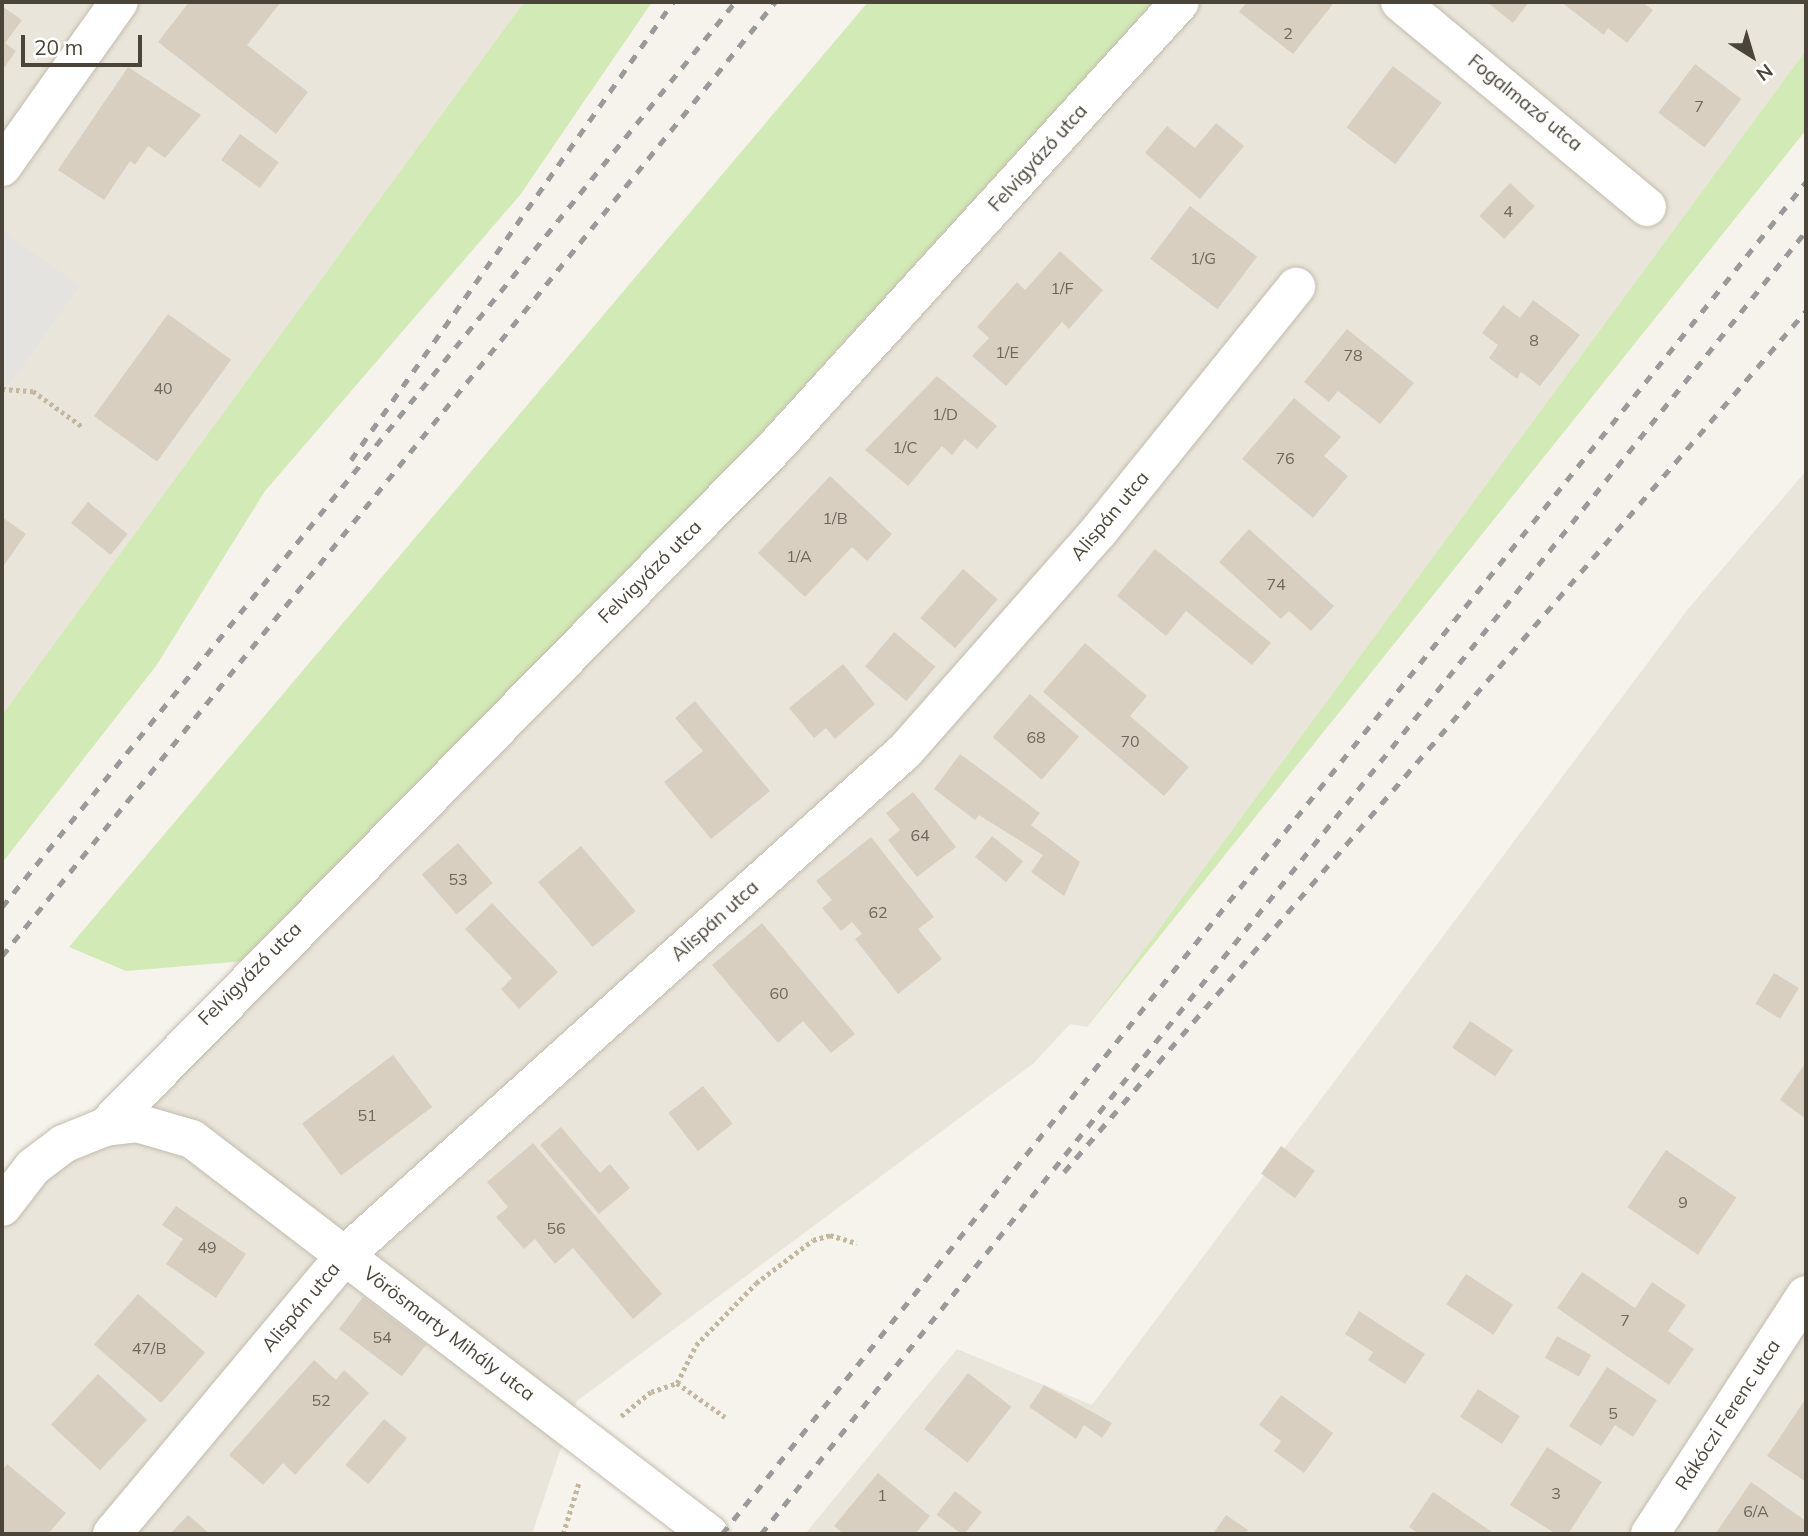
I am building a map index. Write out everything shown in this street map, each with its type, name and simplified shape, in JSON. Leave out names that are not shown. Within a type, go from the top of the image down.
[{"type":"street","points":[[2,167],[119,2]]},
{"type":"street","name":"Felvigyázó utca","points":[[105,1127],[778,444],[1180,2]]},
{"type":"street","name":"Fogalmazó utca","points":[[1399,2],[1647,206]]},
{"type":"street","name":"Alispán utca","points":[[112,1534],[345,1255],[905,751],[1099,531],[1296,287]]},
{"type":"street","name":"Vörösmarty Mihály utca","points":[[105,1127],[137,1123],[192,1139],[709,1534]]},
{"type":"street","points":[[2,1207],[33,1167],[63,1144],[105,1127]]},
{"type":"street","name":"Rákóczi Ferenc utca","points":[[1650,1534],[1806,1295]]},
{"type":"path","points":[[2,389],[33,391],[83,427]]},
{"type":"path","points":[[563,1534],[568,1507],[597,1446],[619,1417],[652,1392],[677,1383],[696,1345],[756,1283],[813,1240],[830,1235],[857,1243]]},
{"type":"path","points":[[677,1383],[726,1417]]},
{"type":"shaded area","points":[[2,2],[524,2],[2,715]]},
{"type":"shaded area","points":[[1155,2],[1806,2],[1806,50],[1087,1027],[1070,1024],[1034,1063],[577,1401],[532,1534],[2,1534],[2,1189],[91,1118],[742,454]]},
{"type":"shaded area","points":[[2,230],[80,286],[9,385],[2,380]]},
{"type":"shaded area","points":[[1806,471],[1806,1534],[805,1534],[957,1349],[1092,1405],[1688,609]]},
{"type":"green space","points":[[524,2],[652,2],[520,195],[265,491],[156,666],[2,863],[2,715]]},
{"type":"green space","points":[[868,2],[1155,2],[742,454],[245,961],[126,971],[69,947]]},
{"type":"green space","points":[[1806,50],[1806,130],[1087,1027]]},
{"type":"building","points":[[189,2],[281,2],[247,45],[308,92],[276,134],[158,42]]},
{"type":"building","points":[[1247,2],[1333,4],[1293,54],[1239,12]]},
{"type":"building","points":[[1487,2],[1529,2],[1513,23]]},
{"type":"building","points":[[1561,2],[1642,2],[1653,10],[1627,43],[1608,28],[1604,35]]},
{"type":"building","points":[[2,6],[22,20],[5,43],[16,51],[2,71]]},
{"type":"building","points":[[1695,64],[1741,99],[1705,148],[1658,113]]},
{"type":"building","points":[[1393,66],[1442,103],[1395,164],[1347,127]]},
{"type":"building","points":[[128,67],[201,115],[165,158],[148,146],[135,165],[130,161],[104,200],[58,170]]},
{"type":"building","points":[[1216,123],[1244,146],[1200,199],[1145,153],[1167,126],[1195,148]]},
{"type":"building","points":[[240,134],[279,162],[260,188],[221,160]]},
{"type":"building","points":[[1510,183],[1535,206],[1504,239],[1479,216]]},
{"type":"building","points":[[1190,206],[1257,257],[1217,309],[1150,259]]},
{"type":"building","points":[[1060,251],[1103,290],[1069,329],[1062,322],[1006,386],[972,356],[989,338],[977,327],[1017,282],[1025,290]]},
{"type":"building","points":[[1533,300],[1580,335],[1540,386],[1521,372],[1517,379],[1489,358],[1498,345],[1482,333],[1503,305],[1520,318]]},
{"type":"building","points":[[168,314],[231,360],[157,462],[94,416]]},
{"type":"building","points":[[1347,329],[1414,383],[1380,424],[1338,391],[1329,402],[1304,382]]},
{"type":"building","points":[[937,376],[997,426],[977,449],[965,439],[952,455],[942,446],[908,486],[865,450]]},
{"type":"building","points":[[1294,398],[1341,437],[1324,456],[1348,476],[1313,518],[1242,459]]},
{"type":"building","points":[[830,476],[892,534],[867,561],[852,547],[805,597],[758,553]]},
{"type":"building","points":[[88,502],[128,534],[111,555],[71,523]]},
{"type":"building","points":[[2,517],[26,534],[2,568]]},
{"type":"building","points":[[1249,529],[1334,606],[1311,631],[1289,611],[1281,619],[1219,562]]},
{"type":"building","points":[[1155,549],[1271,643],[1252,665],[1186,611],[1166,636],[1117,596]]},
{"type":"building","points":[[963,569],[998,599],[955,648],[920,618]]},
{"type":"building","points":[[894,632],[935,667],[906,701],[865,666]]},
{"type":"building","points":[[1085,643],[1147,696],[1130,716],[1189,767],[1164,796],[1043,692]]},
{"type":"building","points":[[843,664],[875,704],[835,739],[826,728],[814,738],[789,708]]},
{"type":"building","points":[[1030,694],[1079,737],[1042,780],[993,737]]},
{"type":"building","points":[[695,701],[770,791],[711,839],[664,782],[703,751],[675,718]]},
{"type":"building","points":[[960,754],[1040,813],[1031,825],[1080,862],[1064,896],[1031,872],[1043,855],[979,815],[975,820],[934,789]]},
{"type":"building","points":[[913,792],[956,847],[917,877],[888,840],[900,830],[886,813]]},
{"type":"building","points":[[992,836],[1023,861],[1006,882],[975,857]]},
{"type":"building","points":[[871,837],[934,917],[918,929],[942,959],[898,994],[855,939],[862,934],[852,922],[841,931],[822,908],[832,900],[816,881]]},
{"type":"building","points":[[458,843],[493,883],[457,914],[422,874]]},
{"type":"building","points":[[581,846],[636,911],[593,947],[538,882]]},
{"type":"building","points":[[492,903],[558,972],[519,1009],[501,989],[512,978],[465,929]]},
{"type":"building","points":[[762,923],[855,1034],[831,1053],[803,1021],[778,1043],[712,965]]},
{"type":"building","points":[[1774,973],[1799,988],[1780,1019],[1755,1004]]},
{"type":"building","points":[[1470,1021],[1513,1050],[1495,1077],[1452,1048]]},
{"type":"building","points":[[393,1055],[432,1107],[341,1176],[302,1124]]},
{"type":"building","points":[[1806,1062],[1806,1119],[1780,1100]]},
{"type":"building","points":[[703,1086],[733,1124],[698,1151],[668,1113]]},
{"type":"building","points":[[561,1127],[600,1173],[610,1164],[630,1188],[599,1214],[540,1145]]},
{"type":"building","points":[[533,1143],[662,1294],[633,1319],[573,1248],[555,1264],[535,1239],[524,1249],[496,1217],[508,1207],[487,1182]]},
{"type":"building","points":[[1281,1146],[1315,1171],[1295,1198],[1261,1174]]},
{"type":"building","points":[[1666,1150],[1736,1198],[1698,1255],[1627,1207]]},
{"type":"building","points":[[176,1206],[246,1254],[216,1298],[166,1264],[183,1239],[162,1225]]},
{"type":"building","points":[[1582,1272],[1635,1308],[1652,1282],[1686,1305],[1668,1331],[1694,1349],[1669,1385],[1557,1308]]},
{"type":"building","points":[[1466,1274],[1513,1304],[1493,1335],[1446,1304]]},
{"type":"building","points":[[138,1294],[205,1352],[161,1403],[94,1345]]},
{"type":"building","points":[[363,1297],[426,1345],[402,1376],[339,1329]]},
{"type":"building","points":[[1359,1311],[1425,1354],[1405,1384],[1368,1360],[1373,1352],[1345,1334]]},
{"type":"building","points":[[1557,1336],[1591,1355],[1579,1377],[1545,1358]]},
{"type":"building","points":[[314,1360],[336,1380],[344,1370],[369,1393],[295,1475],[283,1463],[263,1485],[229,1455]]},
{"type":"building","points":[[1607,1367],[1657,1400],[1633,1437],[1615,1425],[1601,1446],[1569,1426]]},
{"type":"building","points":[[968,1373],[1011,1407],[968,1463],[924,1429]]},
{"type":"building","points":[[98,1374],[147,1420],[100,1470],[51,1424]]},
{"type":"building","points":[[1044,1385],[1112,1423],[1102,1438],[1084,1425],[1076,1439],[1029,1407]]},
{"type":"building","points":[[1478,1389],[1520,1416],[1502,1444],[1460,1417]]},
{"type":"building","points":[[1281,1395],[1333,1433],[1304,1473],[1274,1451],[1281,1441],[1259,1425]]},
{"type":"building","points":[[1806,1398],[1806,1482],[1767,1456]]},
{"type":"building","points":[[384,1419],[407,1438],[368,1484],[345,1465]]},
{"type":"building","points":[[1547,1447],[1602,1482],[1568,1534],[1556,1534],[1510,1505]]},
{"type":"building","points":[[7,1464],[66,1513],[48,1534],[2,1534],[2,1471]]},
{"type":"building","points":[[878,1473],[930,1516],[915,1534],[844,1534],[834,1526]]},
{"type":"building","points":[[1751,1482],[1806,1521],[1806,1534],[1715,1534]]},
{"type":"building","points":[[955,1491],[982,1512],[965,1534],[937,1515]]},
{"type":"building","points":[[1433,1492],[1495,1534],[1419,1534],[1409,1527]]},
{"type":"building","points":[[188,1515],[210,1534],[170,1534]]},
{"type":"building","points":[[1226,1515],[1248,1530],[1245,1534],[1213,1534]]},
{"type":"railway","points":[[351,460],[673,2]]},
{"type":"railway","points":[[2,907],[735,2]]},
{"type":"railway","points":[[2,956],[775,2]]},
{"type":"railway","points":[[722,1534],[1806,182]]},
{"type":"railway","points":[[761,1534],[1806,231]]},
{"type":"railway","points":[[1064,1172],[1806,311]]}]
